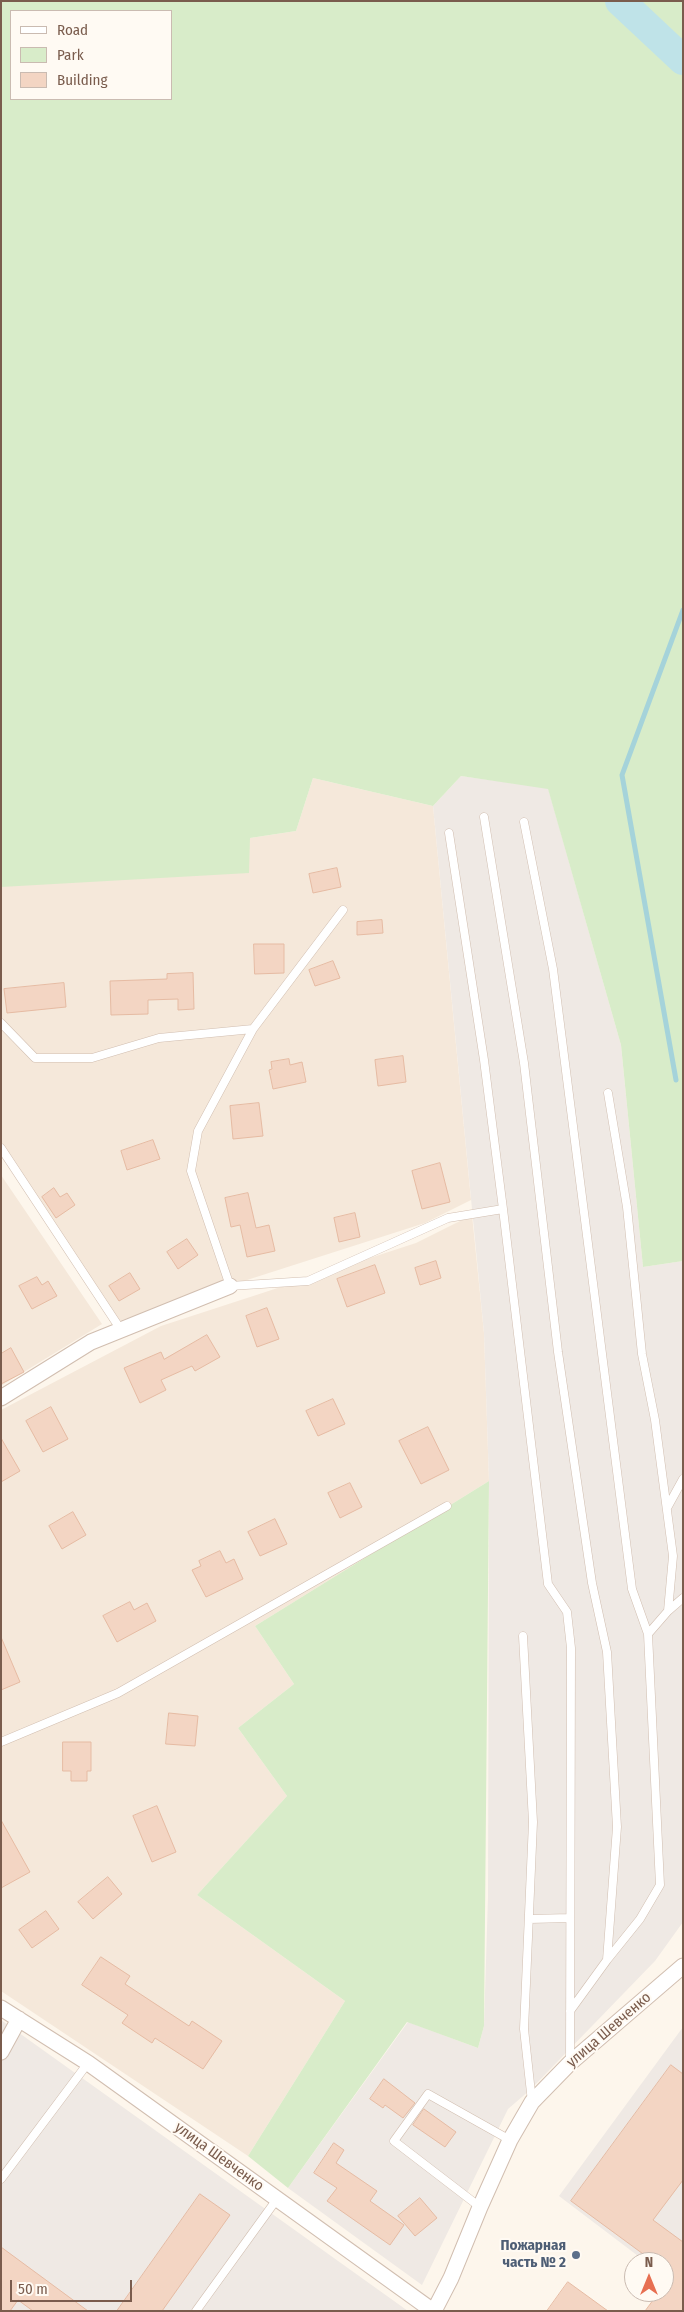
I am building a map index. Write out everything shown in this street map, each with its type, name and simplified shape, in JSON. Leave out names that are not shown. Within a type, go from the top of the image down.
[{"type":"street","points":[[1,1398],[91,1342],[230,1286]]},
{"type":"street","name":"улица Шевченко","points":[[1,2008],[88,2063],[433,2311],[451,2278],[510,2140],[532,2102],[570,2062],[683,1966]]},
{"type":"street","points":[[1,2052],[19,2019]]},
{"type":"lane","points":[[484,817],[524,1063],[559,1362],[592,1583],[607,1652],[617,1827],[608,1960]]},
{"type":"lane","points":[[524,822],[554,969],[632,1589],[648,1634],[660,1885],[640,1918],[570,2011]]},
{"type":"lane","points":[[449,833],[484,1060],[548,1584],[567,1612],[571,1648],[570,2062]]},
{"type":"lane","points":[[343,910],[253,1029],[198,1130],[191,1171],[230,1286],[308,1281],[448,1218],[503,1209]]},
{"type":"lane","points":[[1,1023],[35,1058],[92,1058],[159,1038],[253,1029]]},
{"type":"lane","points":[[608,1093],[627,1207],[642,1354],[655,1420],[673,1556],[668,1611]]},
{"type":"lane","points":[[1,1148],[121,1330]]},
{"type":"lane","points":[[667,1508],[683,1479]]},
{"type":"lane","points":[[1,1742],[118,1693],[447,1506]]},
{"type":"lane","points":[[648,1634],[668,1611],[683,1598]]},
{"type":"lane","points":[[523,1636],[533,1822],[524,2029],[532,2102]]},
{"type":"lane","points":[[529,1919],[570,1918]]},
{"type":"lane","points":[[1,2179],[88,2063]]},
{"type":"lane","points":[[480,2207],[394,2141],[428,2094],[510,2140]]},
{"type":"lane","points":[[196,2311],[278,2199]]},
{"type":"shaded area","points":[[461,776],[548,788],[621,1045],[643,1267],[683,1261],[683,1922],[655,1961],[530,2090],[508,2109],[422,2285],[288,2188],[408,2022],[478,2048],[484,2026],[488,1897],[489,1481],[484,1333],[433,806]]},
{"type":"shaded area","points":[[313,778],[433,806],[471,1200],[425,1223],[119,1321],[1,1149],[1,887],[250,838],[296,831]]},
{"type":"shaded area","points":[[1,1175],[102,1324],[1,1386]]},
{"type":"shaded area","points":[[472,1215],[484,1333],[489,1481],[255,1626],[294,1684],[238,1728],[287,1796],[197,1895],[345,2001],[248,2156],[1,1991],[1,1410],[161,1326],[416,1243]]},
{"type":"shaded area","points":[[1,2020],[408,2311],[1,2311]]},
{"type":"shaded area","points":[[683,2027],[683,2290],[674,2277],[674,2252],[633,2252],[559,2196]]},
{"type":"green space","points":[[1,1],[683,1],[683,1261],[643,1267],[621,1045],[548,789],[461,776],[433,806],[313,778],[296,831],[250,838],[249,873],[1,887]]},
{"type":"green space","points":[[489,1481],[484,2026],[478,2048],[407,2022],[288,2188],[248,2156],[345,2001],[197,1895],[287,1796],[238,1728],[294,1684],[255,1626]]},
{"type":"building","points":[[337,868],[341,887],[313,893],[309,874]]},
{"type":"building","points":[[382,920],[383,933],[357,935],[357,922]]},
{"type":"building","points":[[254,944],[284,944],[284,973],[255,974]]},
{"type":"building","points":[[333,961],[340,978],[315,986],[309,970]]},
{"type":"building","points":[[193,973],[194,1009],[178,1010],[178,999],[148,1000],[148,1014],[111,1015],[110,981],[167,979],[167,974]]},
{"type":"building","points":[[64,983],[66,1007],[7,1013],[4,989]]},
{"type":"building","points":[[403,1056],[406,1082],[378,1086],[375,1060]]},
{"type":"building","points":[[289,1059],[290,1065],[302,1062],[306,1082],[273,1089],[269,1070],[272,1069],[271,1062]]},
{"type":"building","points":[[259,1103],[263,1136],[233,1139],[230,1106]]},
{"type":"building","points":[[153,1140],[160,1159],[127,1170],[121,1151]]},
{"type":"building","points":[[440,1163],[450,1202],[422,1209],[412,1171]]},
{"type":"building","points":[[54,1188],[60,1197],[67,1193],[75,1205],[56,1218],[42,1197]]},
{"type":"building","points":[[248,1193],[256,1228],[269,1225],[275,1251],[247,1257],[240,1225],[231,1227],[225,1198]]},
{"type":"building","points":[[355,1213],[360,1237],[339,1242],[334,1218]]},
{"type":"building","points":[[187,1239],[198,1255],[178,1269],[167,1252]]},
{"type":"building","points":[[436,1261],[441,1278],[420,1285],[415,1268]]},
{"type":"building","points":[[375,1265],[385,1293],[347,1307],[337,1279]]},
{"type":"building","points":[[130,1273],[140,1289],[119,1301],[109,1286]]},
{"type":"building","points":[[37,1277],[42,1285],[48,1281],[57,1296],[32,1309],[19,1286]]},
{"type":"building","points":[[267,1308],[279,1339],[257,1347],[246,1316]]},
{"type":"building","points":[[207,1335],[220,1357],[195,1371],[192,1366],[161,1380],[166,1390],[140,1403],[124,1368],[161,1352],[164,1359]]},
{"type":"building","points":[[11,1348],[24,1372],[1,1384],[1,1354]]},
{"type":"building","points":[[333,1399],[345,1424],[318,1436],[306,1411]]},
{"type":"building","points":[[51,1407],[68,1439],[43,1452],[26,1421]]},
{"type":"building","points":[[428,1427],[449,1470],[421,1484],[399,1441]]},
{"type":"building","points":[[1,1438],[20,1471],[1,1482]]},
{"type":"building","points":[[350,1483],[362,1507],[340,1518],[328,1493]]},
{"type":"building","points":[[73,1512],[86,1535],[62,1549],[49,1526]]},
{"type":"building","points":[[275,1519],[287,1544],[260,1556],[248,1532]]},
{"type":"building","points":[[220,1551],[226,1563],[234,1559],[243,1579],[206,1597],[192,1570],[201,1566],[199,1561]]},
{"type":"building","points":[[130,1602],[134,1610],[147,1603],[156,1621],[117,1642],[103,1616]]},
{"type":"building","points":[[1,1637],[20,1682],[1,1690]]},
{"type":"building","points":[[169,1713],[198,1716],[195,1746],[166,1744]]},
{"type":"building","points":[[63,1742],[91,1742],[91,1771],[87,1771],[87,1781],[71,1781],[71,1771],[63,1771]]},
{"type":"building","points":[[157,1806],[176,1852],[152,1862],[133,1816]]},
{"type":"building","points":[[1,1820],[30,1872],[1,1888]]},
{"type":"building","points":[[108,1877],[122,1894],[93,1919],[78,1902]]},
{"type":"building","points":[[46,1911],[59,1929],[32,1948],[19,1930]]},
{"type":"building","points":[[101,1957],[130,1976],[125,1984],[189,2026],[192,2021],[222,2041],[203,2069],[155,2038],[152,2043],[122,2023],[128,2015],[82,1985]]},
{"type":"building","points":[[671,2065],[683,2074],[683,2180],[653,2220],[683,2242],[683,2311],[645,2311],[652,2302],[674,2302],[674,2252],[640,2252],[571,2201]]},
{"type":"building","points":[[384,2079],[415,2103],[403,2118],[385,2105],[383,2108],[370,2099]]},
{"type":"building","points":[[424,2109],[456,2132],[445,2147],[413,2125]]},
{"type":"building","points":[[334,2143],[344,2150],[336,2163],[377,2191],[370,2201],[404,2225],[390,2245],[327,2201],[337,2188],[314,2173]]},
{"type":"building","points":[[200,2194],[230,2215],[162,2311],[117,2311]]},
{"type":"building","points":[[420,2198],[437,2218],[415,2236],[398,2216]]},
{"type":"building","points":[[1,2247],[88,2311],[33,2311],[18,2300],[10,2311],[1,2311]]},
{"type":"building","points":[[568,2282],[608,2311],[547,2311]]},
{"type":"waterway","points":[[620,1],[683,60]]},
{"type":"waterway","points":[[676,1080],[622,775],[683,610]]},
{"type":"place","name":"Пожарная часть № 2","points":[[576,2255]]}]
